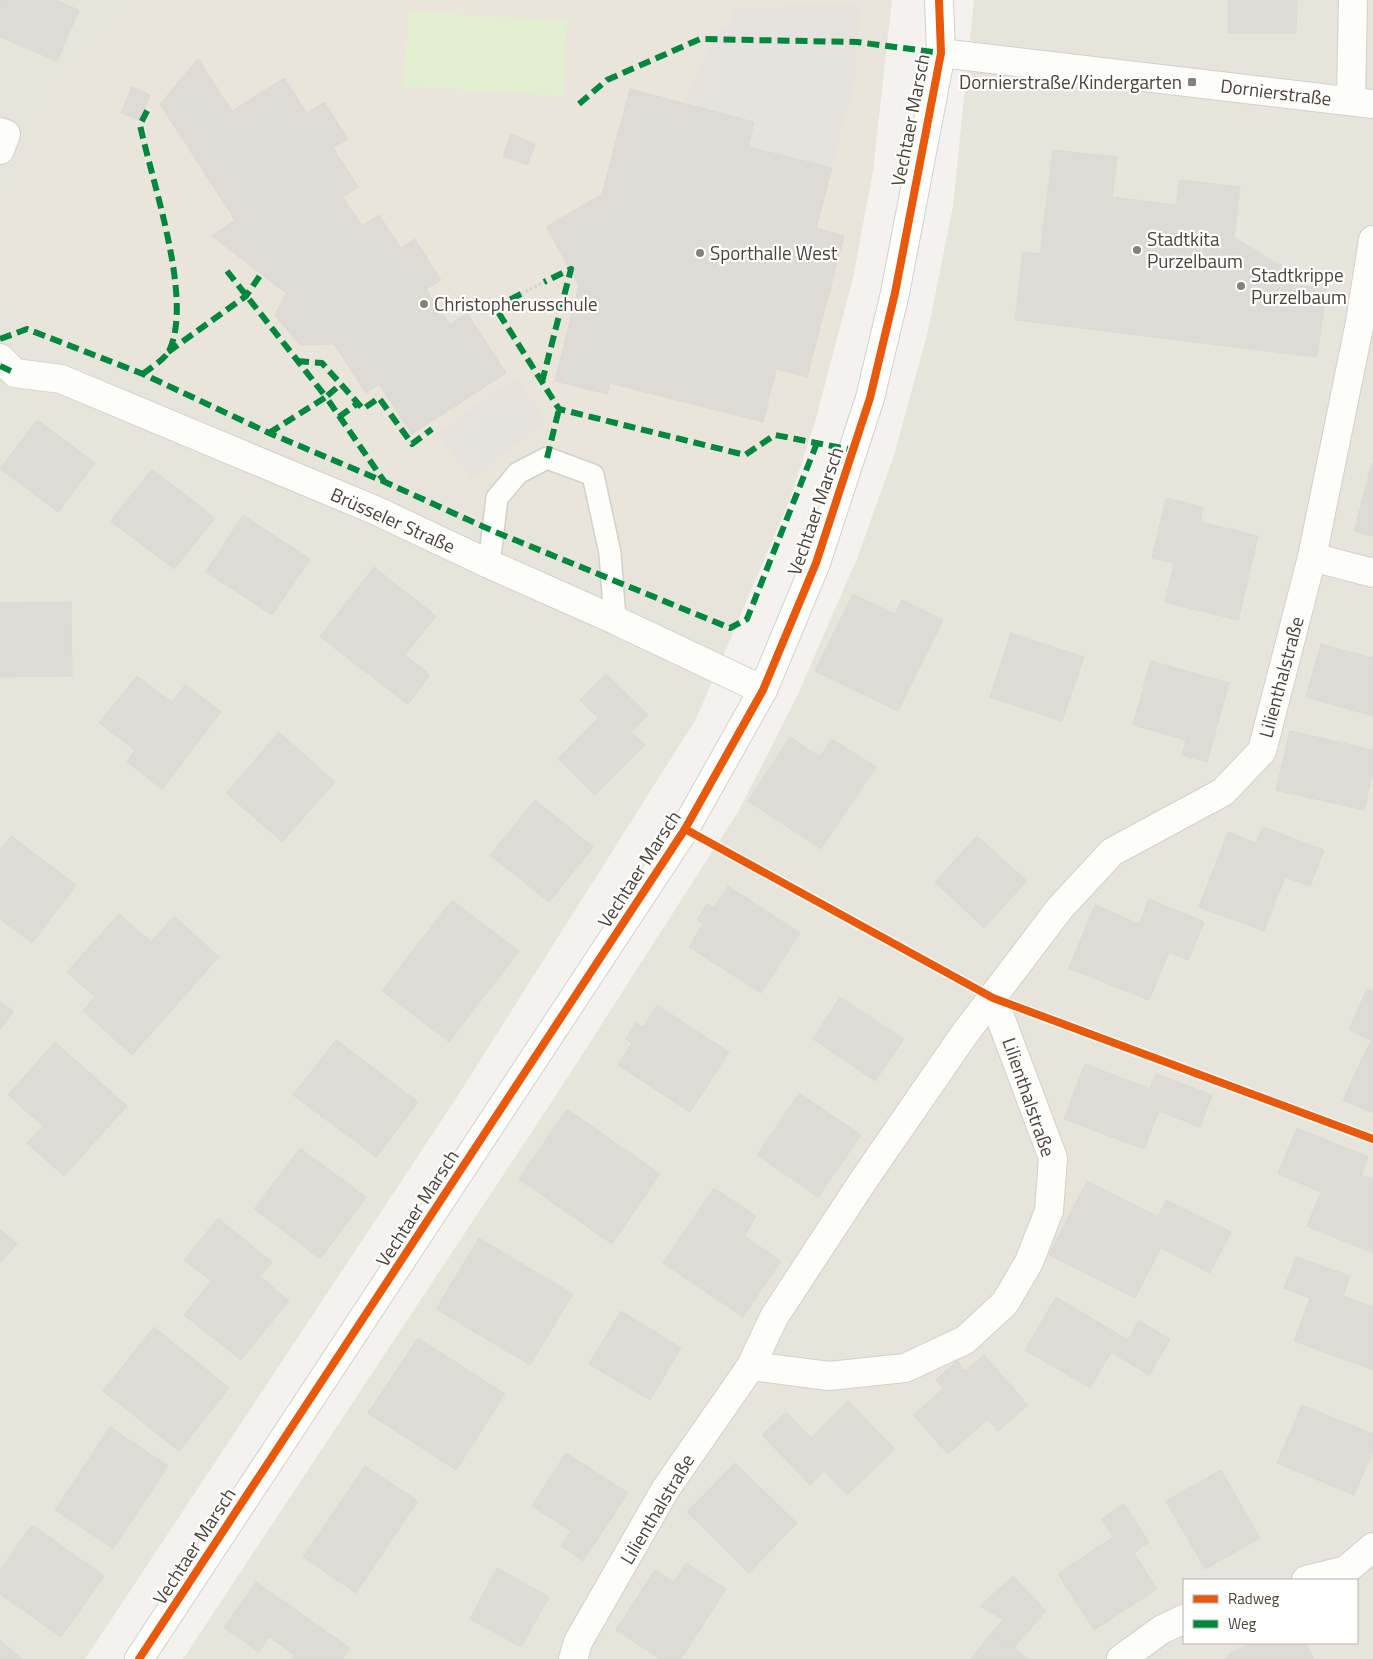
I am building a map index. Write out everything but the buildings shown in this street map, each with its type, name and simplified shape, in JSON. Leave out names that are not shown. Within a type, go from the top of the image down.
[{"type":"street","name":"Vechtaer Marsch","points":[[139,1659],[685,829],[763,690],[816,563],[870,398],[895,293],[941,53],[939,0]]},
{"type":"street","points":[[1352,0],[1362,102]]},
{"type":"street","name":"Dornierstraße","points":[[941,53],[1362,102]]},
{"type":"street","points":[[0,132],[6,134],[0,150]]},
{"type":"street","name":"Lilienthalstraße","points":[[573,1659],[578,1642],[665,1490],[751,1366],[774,1317],[863,1181],[963,1036],[1060,908],[1112,852],[1222,792],[1262,751],[1312,557],[1360,322],[1373,240]]},
{"type":"street","name":"Brüsseler Straße","points":[[5,371],[62,379],[377,510],[489,564],[615,620],[763,690]]},
{"type":"street","points":[[1312,557],[1373,573]]},
{"type":"street","name":"Lilienthalstraße","points":[[751,1366],[829,1376],[905,1368],[966,1340],[1005,1303],[1029,1262],[1049,1211],[1053,1158],[993,998]]},
{"type":"street","points":[[1310,1579],[1346,1570],[1373,1547]]},
{"type":"street","points":[[1121,1659],[1161,1630],[1183,1619]]},
{"type":"lane","points":[[489,564],[497,498],[518,473],[547,458],[593,475],[610,553],[615,620]]},
{"type":"path","points":[[521,294],[544,282]]},
{"type":"shaded area","points":[[0,0],[892,0],[873,171],[853,278],[815,422],[789,502],[696,719],[457,1097],[85,1659],[0,1659]]},
{"type":"shaded area","name":"Christopherusschule","points":[[137,0],[886,0],[870,169],[807,413],[725,606],[75,347],[24,319],[0,289],[0,232],[46,109]]},
{"type":"shaded area","points":[[974,0],[1373,0],[1373,1659],[183,1659],[564,1083],[738,812],[798,694],[858,556],[894,455],[928,331],[953,206]]},
{"type":"shaded area","points":[[860,5],[855,79],[832,168],[748,147],[754,121],[683,103],[716,32],[732,27],[732,7]]},
{"type":"shaded area","points":[[516,377],[547,421],[471,480],[437,433]]},
{"type":"green space","points":[[409,11],[567,21],[563,96],[403,86]]},
{"type":"marked path","points":[[579,104],[607,80],[700,39],[857,42],[941,53]]},
{"type":"marked path","points":[[143,374],[160,361],[169,351],[175,329],[177,302],[168,240],[140,125],[149,107]]},
{"type":"marked path","points":[[542,382],[571,269],[544,282]]},
{"type":"marked path","points":[[227,271],[326,397],[341,384]]},
{"type":"marked path","points":[[168,352],[246,296],[261,274]]},
{"type":"marked path","points":[[521,294],[495,307],[559,409],[745,455],[775,435],[853,450]]},
{"type":"marked path","points":[[0,339],[27,329],[143,374],[269,433],[385,482],[493,531],[730,628],[747,619],[817,443]]},
{"type":"marked path","points":[[297,361],[322,363],[363,409],[379,398],[412,444],[432,429]]},
{"type":"marked path","points":[[0,366],[15,373]]},
{"type":"marked path","points":[[269,433],[326,397],[384,481]]},
{"type":"marked path","points":[[339,417],[358,403]]},
{"type":"marked path","points":[[547,458],[559,409]]},
{"type":"cycle path","points":[[139,1659],[685,829],[763,690],[816,563],[870,398],[895,293],[941,53],[939,0]]},
{"type":"cycle path","points":[[685,829],[993,998],[1373,1139]]},
{"type":"place","name":"Dornierstraße/Kindergarten","points":[[1192,82]]},
{"type":"place","name":"Stadtkita Purzelbaum","points":[[1137,250]]},
{"type":"place","name":"Sporthalle West","points":[[700,253]]},
{"type":"place","name":"Stadtkrippe Purzelbaum","points":[[1241,286]]},
{"type":"place","name":"Christopherusschule","points":[[424,304]]}]
